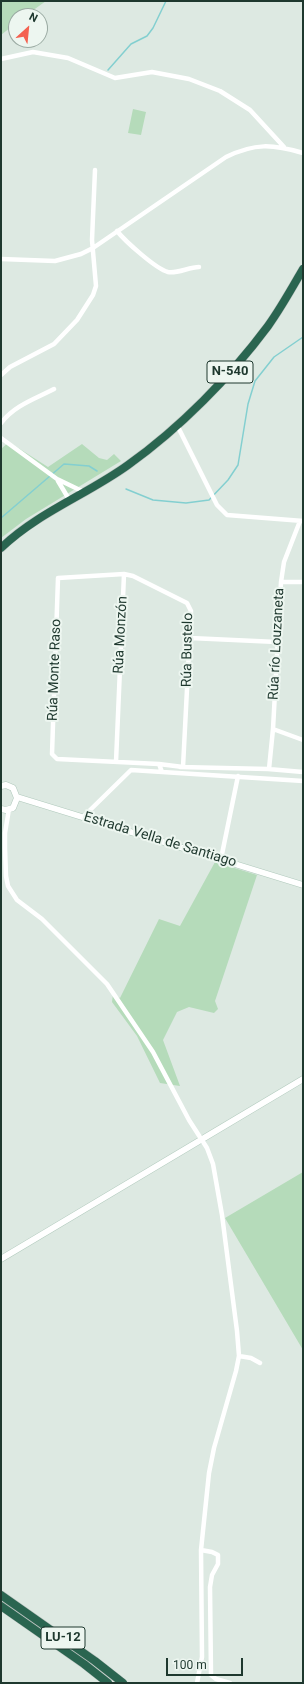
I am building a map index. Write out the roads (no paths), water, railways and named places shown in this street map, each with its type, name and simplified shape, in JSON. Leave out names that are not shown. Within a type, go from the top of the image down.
[{"type":"highway","name":"N-540","points":[[1,548],[8,541],[38,520],[129,465],[177,425],[226,376],[268,326],[303,269]]},
{"type":"highway","name":"LU-12","points":[[1,1595],[95,1661],[123,1683]]},
{"type":"highway","name":"LU-12","points":[[1,1606],[84,1664],[108,1683]]},
{"type":"street","points":[[1,59],[33,52],[68,58],[114,78],[152,72],[190,79],[220,91],[250,110],[284,147]]},
{"type":"street","points":[[1,259],[55,261],[93,248],[226,157],[239,151],[265,145],[284,147],[303,153]]},
{"type":"street","points":[[1,374],[10,367],[54,344],[77,320],[93,295],[96,286],[92,240],[95,170]]},
{"type":"street","points":[[117,231],[129,244],[168,272],[191,267],[199,267]]},
{"type":"street","points":[[1,423],[7,415],[18,406],[54,389]]},
{"type":"street","points":[[177,425],[217,505],[227,515],[301,521]]},
{"type":"street","points":[[2,440],[57,479],[84,492]]},
{"type":"street","points":[[57,479],[70,501]]},
{"type":"street","name":"Rúa río Louzaneta","points":[[269,770],[273,729],[280,582],[284,562],[301,521]]},
{"type":"street","name":"Rúa Monzón","points":[[58,578],[124,574],[116,762]]},
{"type":"street","name":"Rúa Bustelo","points":[[124,574],[133,576],[187,603],[191,611],[183,767]]},
{"type":"street","name":"Rúa Monte Raso","points":[[58,578],[52,754],[57,759],[116,762]]},
{"type":"street","points":[[280,582],[303,582]]},
{"type":"street","points":[[190,638],[276,642]]},
{"type":"street","points":[[273,729],[303,740]]},
{"type":"street","points":[[116,762],[159,764],[183,767]]},
{"type":"street","points":[[159,764],[162,772]]},
{"type":"street","points":[[162,772],[167,767],[303,772]]},
{"type":"street","points":[[84,816],[131,770],[303,781]]},
{"type":"street","points":[[267,779],[263,773],[269,770]]},
{"type":"street","points":[[267,779],[273,774],[269,770]]},
{"type":"street","points":[[221,859],[238,776]]},
{"type":"street","name":"Estrada Vella de Santiago","points":[[1,786],[6,785],[13,788],[17,797],[84,816],[303,885]]},
{"type":"street","points":[[1,809],[9,809],[15,805],[17,797]]},
{"type":"street","points":[[9,809],[5,840],[6,876],[8,886],[17,900],[42,920],[107,984],[153,1052],[189,1120],[207,1148],[213,1164],[222,1215],[239,1356],[214,1448],[210,1473],[202,1550],[202,1657],[197,1683]]},
{"type":"street","points":[[1,846],[5,840]]},
{"type":"street","points":[[1,1259],[303,1079]]},
{"type":"street","points":[[239,1356],[251,1358],[260,1363]]},
{"type":"street","points":[[202,1550],[212,1552],[218,1556],[218,1564],[212,1575],[210,1587],[211,1675],[216,1679],[230,1683]]},
{"type":"waterway","points":[[108,70],[131,44],[147,36],[153,28],[166,1]]},
{"type":"waterway","points":[[126,489],[153,500],[186,503],[209,500],[228,480],[238,465],[248,404],[255,381],[274,357],[303,337]]},
{"type":"waterway","points":[[1,518],[64,464],[89,466],[97,471]]}]
